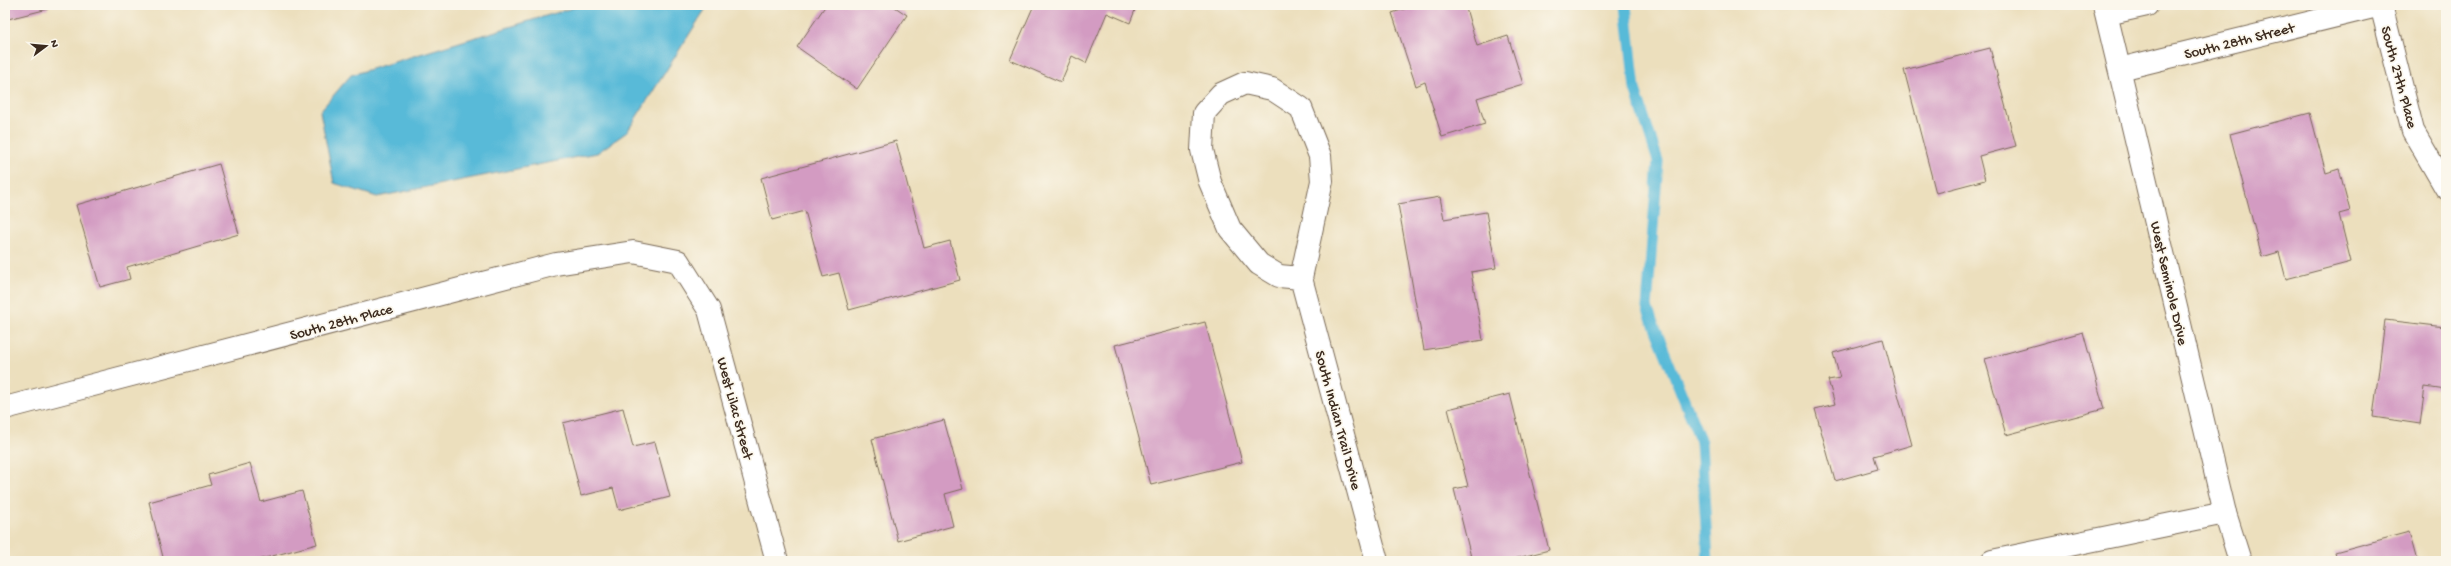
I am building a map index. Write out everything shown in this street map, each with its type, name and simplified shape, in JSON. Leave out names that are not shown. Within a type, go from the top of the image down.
[{"type":"street","points":[[2106,10],[2147,5]]},
{"type":"street","name":"South 28th Street","points":[[2120,69],[2381,5]]},
{"type":"street","name":"South 27th Place","points":[[2381,5],[2413,131],[2446,188]]},
{"type":"street","name":"West Seminole Drive","points":[[2106,10],[2225,513],[2240,561]]},
{"type":"street","name":"South Indian Trail Drive","points":[[1301,278],[1279,276],[1259,264],[1230,229],[1210,182],[1202,150],[1204,113],[1221,94],[1245,83],[1272,89],[1301,108],[1320,156],[1322,181],[1301,278],[1377,561]]},
{"type":"street","name":"South 28th Place","points":[[5,408],[556,264],[633,252],[678,261]]},
{"type":"street","name":"West Lilac Street","points":[[678,261],[709,310],[777,561]]},
{"type":"street","points":[[1992,561],[2225,513]]},
{"type":"water","points":[[582,5],[708,5],[627,132],[597,153],[377,197],[334,183],[320,111],[351,75]]},
{"type":"building","points":[[5,5],[47,5],[48,9],[8,19]]},
{"type":"building","points":[[826,5],[892,5],[907,15],[857,89],[797,47]]},
{"type":"building","points":[[1034,5],[1137,5],[1130,23],[1107,13],[1086,63],[1072,56],[1061,82],[1010,60]]},
{"type":"building","points":[[1416,5],[1465,5],[1477,46],[1508,36],[1523,84],[1477,98],[1485,124],[1442,137],[1425,82],[1416,86],[1392,13]]},
{"type":"building","points":[[1990,48],[2016,146],[1979,156],[1985,180],[1936,193],[1904,70]]},
{"type":"building","points":[[2310,113],[2326,173],[2339,169],[2350,211],[2339,214],[2351,262],[2286,279],[2279,252],[2262,257],[2230,134]]},
{"type":"building","points":[[896,141],[924,248],[950,241],[960,280],[849,310],[839,273],[823,277],[805,211],[772,220],[761,178]]},
{"type":"building","points":[[219,164],[239,234],[127,267],[130,279],[100,287],[76,205]]},
{"type":"building","points":[[1440,197],[1444,219],[1486,212],[1496,268],[1471,272],[1483,340],[1424,350],[1398,204]]},
{"type":"building","points":[[2385,320],[2446,327],[2446,390],[2425,387],[2420,424],[2373,417]]},
{"type":"building","points":[[1205,322],[1242,462],[1151,485],[1115,345]]},
{"type":"building","points":[[2083,332],[2104,409],[2006,435],[1985,359]]},
{"type":"building","points":[[1883,339],[1912,445],[1874,456],[1878,469],[1835,481],[1815,409],[1835,404],[1828,380],[1840,378],[1833,353]]},
{"type":"building","points":[[1510,394],[1549,550],[1506,561],[1472,561],[1454,489],[1468,486],[1448,409]]},
{"type":"building","points":[[623,408],[633,447],[655,442],[670,497],[619,510],[613,488],[581,496],[563,423]]},
{"type":"building","points":[[944,420],[963,489],[945,494],[953,526],[898,541],[872,439]]},
{"type":"building","points":[[250,463],[261,502],[302,491],[317,544],[254,561],[164,561],[149,502],[211,485],[208,475]]},
{"type":"building","points":[[2409,532],[2417,561],[2338,561],[2335,552]]},
{"type":"waterway","points":[[1626,5],[1635,89],[1658,161],[1647,308],[1701,442],[1708,561]]}]
